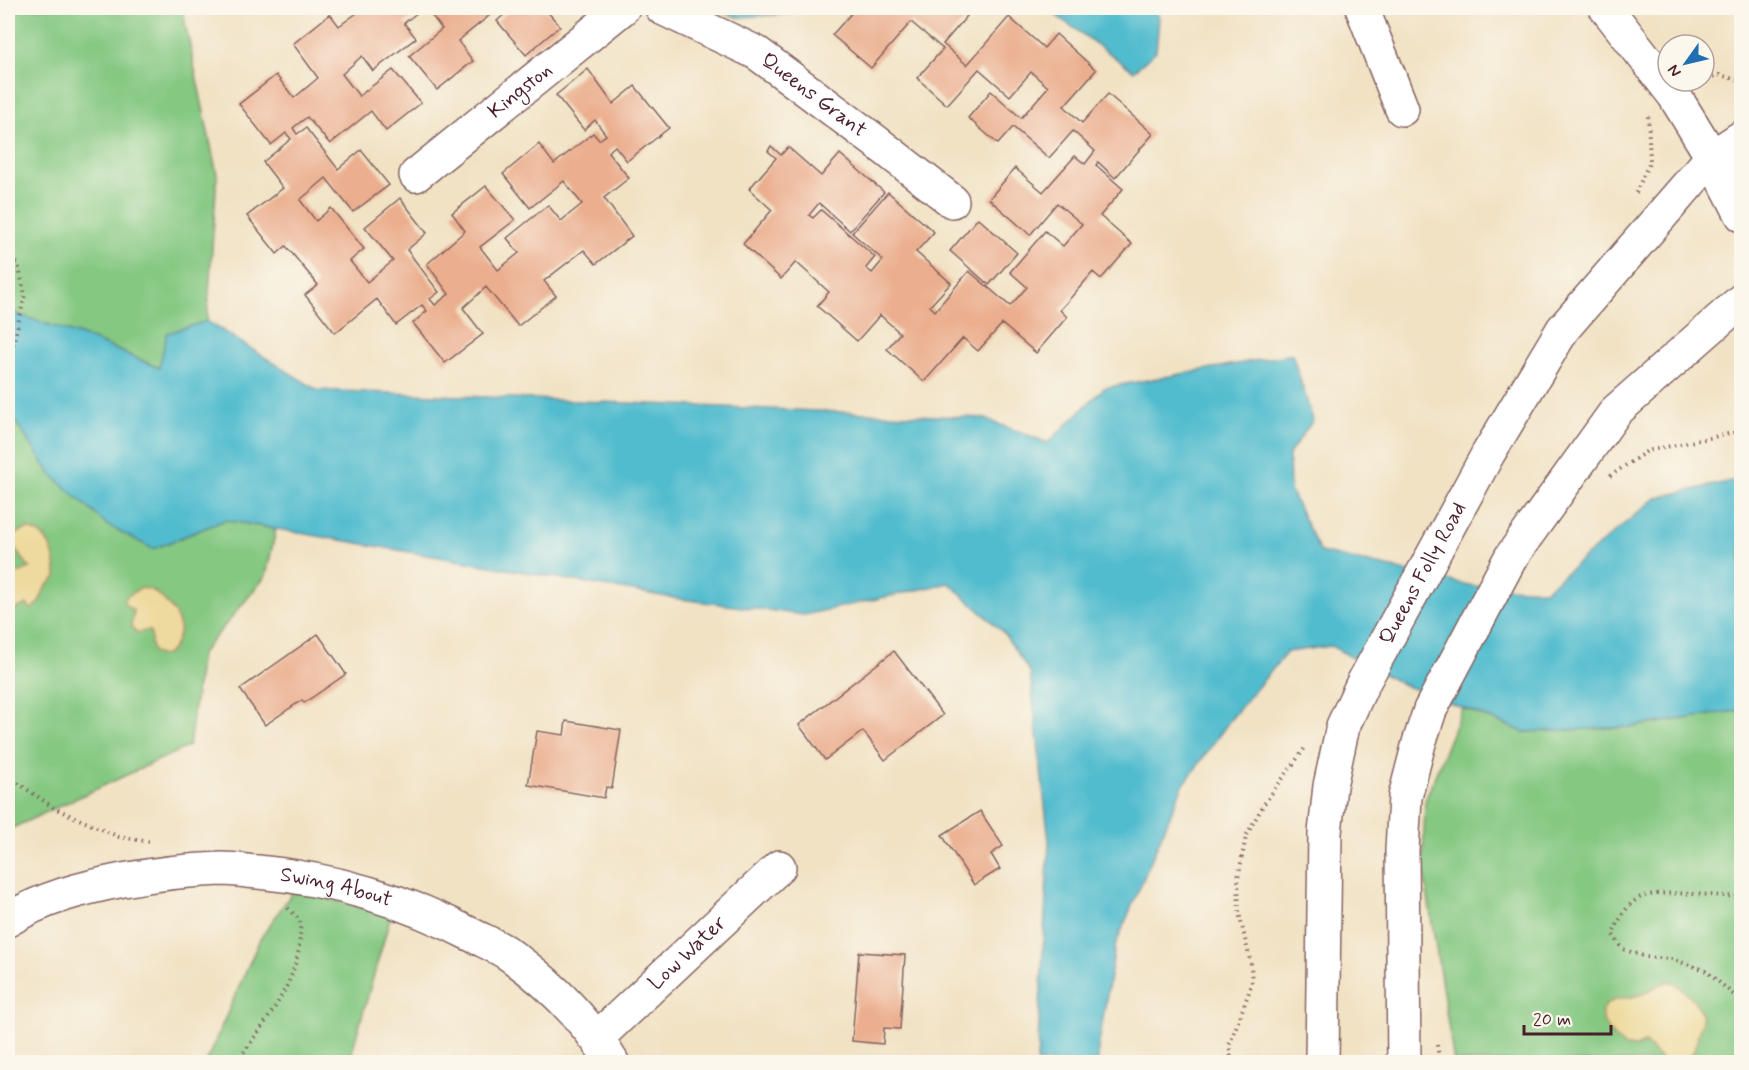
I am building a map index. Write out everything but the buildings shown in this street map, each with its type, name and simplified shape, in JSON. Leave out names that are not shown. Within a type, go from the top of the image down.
[{"type":"street","name":"Kingston","points":[[416,175],[623,8]]},
{"type":"street","name":"Queens Grant","points":[[662,8],[757,52],[952,201]]},
{"type":"street","points":[[1362,8],[1402,110]]},
{"type":"street","points":[[1606,8],[1674,95],[1712,158],[1742,215]]},
{"type":"street","name":"Queens Folly Road","points":[[1322,1062],[1324,832],[1330,786],[1343,726],[1362,685],[1488,454],[1563,329],[1712,158],[1742,137]]},
{"type":"street","points":[[1404,1062],[1402,850],[1405,797],[1430,710],[1511,557],[1616,411],[1742,300]]},
{"type":"street","name":"Low Water","points":[[604,1050],[779,867]]},
{"type":"street","name":"Swing About","points":[[8,920],[43,902],[92,886],[163,873],[223,869],[281,874],[327,882],[399,902],[447,922],[508,954],[545,982],[576,1013],[604,1050]]},
{"type":"path","points":[[8,253],[18,264],[25,295],[8,366]]},
{"type":"path","points":[[1608,477],[1647,451],[1742,431]]},
{"type":"path","points":[[1232,1062],[1229,1046],[1252,984],[1251,964],[1239,914],[1238,878],[1246,836],[1264,804],[1309,741]]},
{"type":"path","points":[[1742,897],[1664,894],[1642,897],[1627,909],[1617,922],[1613,935],[1623,949],[1646,957],[1671,959],[1705,970],[1742,1002]]},
{"type":"green space","points":[[8,8],[182,8],[217,175],[207,321],[168,334],[160,368],[91,339],[8,311]]},
{"type":"green space","points":[[12,416],[50,473],[153,549],[225,520],[276,529],[266,576],[201,654],[189,746],[8,830],[8,417]]},
{"type":"green space","points":[[1462,708],[1524,732],[1630,727],[1741,710],[1741,1062],[1454,1062],[1423,866],[1425,801]]},
{"type":"green space","points":[[294,890],[391,915],[349,1062],[206,1062],[260,939]]},
{"type":"sand","points":[[27,529],[35,531],[46,540],[53,554],[56,577],[45,588],[39,602],[31,610],[27,604],[11,611],[8,608],[8,597],[12,593],[8,589],[8,577],[30,568],[11,544],[16,534]]},
{"type":"sand","points":[[140,588],[150,590],[164,600],[178,620],[179,629],[176,642],[165,655],[152,650],[149,630],[137,633],[131,626],[134,611],[124,604],[125,598]]},
{"type":"sand","points":[[1669,981],[1685,991],[1694,1001],[1701,1012],[1702,1020],[1694,1050],[1687,1058],[1679,1062],[1663,1061],[1645,1043],[1636,1047],[1625,1047],[1608,1030],[1602,1017],[1602,1010],[1615,1000],[1643,994]]},
{"type":"water","points":[[706,8],[798,8],[790,14],[738,17]]},
{"type":"water","points":[[1046,8],[1155,8],[1159,18],[1156,51],[1134,71]]},
{"type":"water","points":[[8,311],[91,339],[159,368],[167,333],[207,321],[317,390],[983,418],[1048,443],[1104,388],[1292,354],[1313,420],[1289,454],[1290,490],[1320,552],[1473,586],[1545,590],[1656,498],[1741,479],[1741,710],[1630,727],[1524,732],[1404,685],[1331,646],[1287,652],[1230,720],[1182,787],[1115,946],[1098,1049],[1098,1062],[1037,1062],[1049,841],[1030,672],[1003,632],[949,583],[804,615],[673,598],[225,520],[153,549],[107,525],[50,473],[12,416],[8,417]]}]
